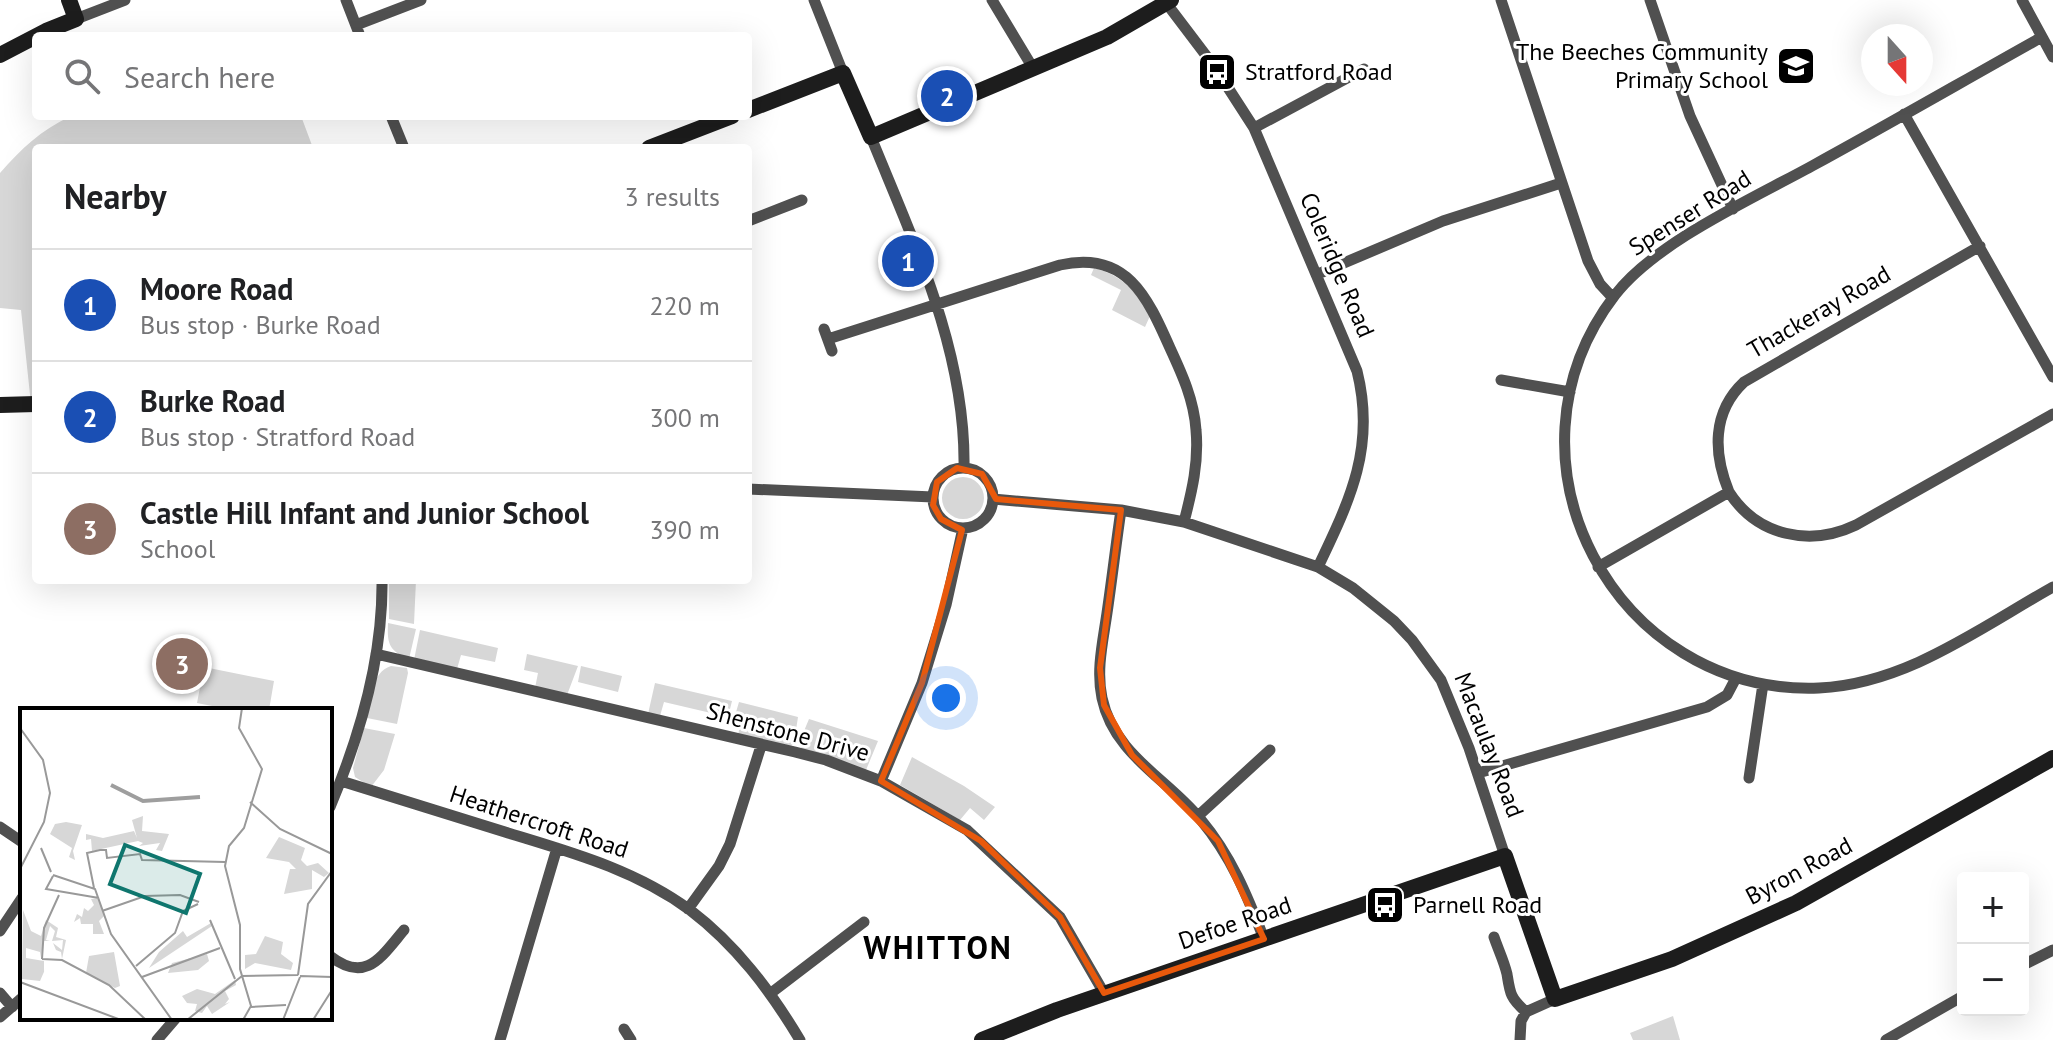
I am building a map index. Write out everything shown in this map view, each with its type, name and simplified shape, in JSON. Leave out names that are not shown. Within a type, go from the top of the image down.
[{"type":"street","points":[[69,0],[76,19]]},
{"type":"street","points":[[44,32],[125,0]]},
{"type":"street","points":[[346,0],[358,31],[421,0]]},
{"type":"street","points":[[814,0],[937,305],[958,380],[964,468]]},
{"type":"street","points":[[992,0],[1033,68]]},
{"type":"street","points":[[1501,0],[1592,269],[1613,298]]},
{"type":"street","points":[[1650,0],[1690,116],[1733,209]]},
{"type":"street","points":[[2022,0],[2053,57]]},
{"type":"street","points":[[871,137],[1107,37],[1169,2]]},
{"type":"street","name":"Coleridge Road","points":[[1169,2],[1254,128],[1357,371],[1365,431],[1359,471],[1318,567]]},
{"type":"street","points":[[0,55],[32,37]]},
{"type":"street","name":"Spenser Road","points":[[2042,37],[1733,209],[1647,262],[1613,298],[1586,344],[1570,392],[1566,434],[1569,487],[1577,523],[1598,567],[1627,607],[1655,634],[1703,665],[1736,678],[1763,684],[1828,687],[1871,680],[1897,672],[2053,587]]},
{"type":"street","points":[[1254,128],[1364,69]]},
{"type":"street","points":[[752,108],[843,73]]},
{"type":"street","points":[[1904,114],[2053,377]]},
{"type":"street","points":[[393,120],[402,144]]},
{"type":"street","points":[[659,144],[722,120]]},
{"type":"street","points":[[1318,274],[1443,221],[1561,183]]},
{"type":"street","points":[[752,219],[802,200]]},
{"type":"street","name":"Thackeray Road","points":[[1729,492],[1721,471],[1717,440],[1722,414],[1737,388],[1751,377],[1980,246]]},
{"type":"street","points":[[828,340],[1070,263],[1103,264],[1128,278],[1140,290],[1154,312],[1183,375],[1196,428],[1196,465],[1184,522]]},
{"type":"street","points":[[1501,380],[1570,392]]},
{"type":"street","points":[[0,405],[32,404]]},
{"type":"street","points":[[1598,567],[1729,492],[1752,517],[1774,530],[1808,537],[1833,534],[1856,525],[2053,414]]},
{"type":"street","points":[[964,468],[974,469],[988,481],[993,499],[987,516],[972,527],[963,528],[941,519],[933,497],[942,475],[964,468]]},
{"type":"street","points":[[752,489],[933,497]]},
{"type":"street","name":"Macaulay Road","points":[[993,499],[1121,510],[1184,522],[1318,567],[1375,604],[1403,630],[1429,661],[1450,700],[1555,999]]},
{"type":"street","points":[[1121,510],[1100,668],[1104,705],[1117,736],[1132,755],[1198,816],[1235,869],[1264,939]]},
{"type":"street","points":[[881,781],[922,683],[939,632],[963,528]]},
{"type":"street","points":[[332,802],[361,721],[381,624],[382,584]]},
{"type":"street","name":"Shenstone Drive","points":[[376,654],[826,760],[881,781],[938,812],[981,841],[1060,917],[1104,993]]},
{"type":"street","points":[[1478,773],[1707,707],[1727,695],[1736,678]]},
{"type":"street","points":[[1749,778],[1763,684]]},
{"type":"street","points":[[688,909],[719,866],[730,844],[761,746]]},
{"type":"street","points":[[1198,816],[1270,750]]},
{"type":"street","name":"Byron Road","points":[[1555,999],[1672,959],[1784,908],[2053,758]]},
{"type":"street","name":"Heathercroft Road","points":[[341,781],[608,864],[650,885],[688,909],[733,948],[771,993],[800,1040]]},
{"type":"street","points":[[0,827],[20,841]]},
{"type":"street","points":[[500,1040],[557,848]]},
{"type":"street","name":"Defoe Road","points":[[982,1040],[1104,993],[1505,856]]},
{"type":"street","points":[[0,931],[20,901]]},
{"type":"street","points":[[771,993],[864,922]]},
{"type":"street","points":[[332,957],[349,968],[362,969],[383,954],[404,930]]},
{"type":"street","points":[[1494,937],[1507,973],[1507,988],[1515,1002],[1526,1012]]},
{"type":"street","points":[[2029,962],[2053,950]]},
{"type":"street","points":[[0,993],[12,1007]]},
{"type":"street","points":[[1520,1040],[1521,1021],[1526,1012],[1555,999]]},
{"type":"street","points":[[1886,1040],[1957,999]]},
{"type":"street","points":[[0,1017],[20,1000]]},
{"type":"street","points":[[157,1040],[174,1020]]},
{"type":"highlighted area","points":[[957,468],[982,474],[996,499],[1121,510],[1100,668],[1104,705],[1132,755],[1218,841],[1264,939],[1104,993],[1060,917],[981,841],[881,781],[922,683],[962,530],[941,519],[933,505],[937,482]]},
{"type":"shaded area","points":[[63,120],[302,120],[312,144],[32,144],[31,404],[21,310],[0,308],[0,173],[50,127]]},
{"type":"shaded area","points":[[1094,268],[1113,275],[1134,292],[1150,316],[1145,327],[1112,310],[1121,290],[1091,275]]},
{"type":"shaded area","points":[[963,477],[978,483],[984,498],[978,513],[963,519],[948,513],[942,498],[948,483]]},
{"type":"shaded area","points":[[389,584],[416,584],[414,624],[389,619]]},
{"type":"shaded area","points":[[388,623],[416,629],[409,659],[391,646]]},
{"type":"shaded area","points":[[420,630],[498,648],[495,662],[461,655],[457,669],[414,660]]},
{"type":"shaded area","points":[[527,654],[578,666],[567,695],[535,688],[538,673],[524,670]]},
{"type":"shaded area","points":[[391,666],[407,668],[408,673],[397,724],[367,718],[376,680],[384,669]]},
{"type":"shaded area","points":[[581,666],[622,676],[618,692],[578,682]]},
{"type":"shaded area","points":[[204,667],[274,681],[269,708],[222,708],[197,703]]},
{"type":"shaded area","points":[[655,683],[732,701],[728,717],[664,702],[660,716],[648,714]]},
{"type":"shaded area","points":[[739,702],[798,717],[794,743],[791,746],[738,735],[741,721],[734,719]]},
{"type":"shaded area","points":[[809,719],[878,741],[866,770],[801,749]]},
{"type":"shaded area","points":[[364,728],[395,734],[384,770],[371,787],[355,777],[353,768]]},
{"type":"shaded area","points":[[912,757],[995,807],[984,820],[970,808],[960,820],[900,785]]},
{"type":"shaded area","points":[[1673,1016],[1680,1040],[1633,1040],[1630,1033]]},
{"type":"place","name":"The Beeches Community Primary School","points":[[1796,66]]},
{"type":"place","name":"Stratford Road","points":[[1217,72]]},
{"type":"place","name":"Burke Road","points":[[947,96]]},
{"type":"place","name":"Moore Road","points":[[908,261]]},
{"type":"place","name":"Castle Hill Infant and Junior School","points":[[182,664]]},
{"type":"place","name":"Parnell Road","points":[[1385,905]]},
{"type":"district","name":"WHITTON","points":[[938,948]]}]
